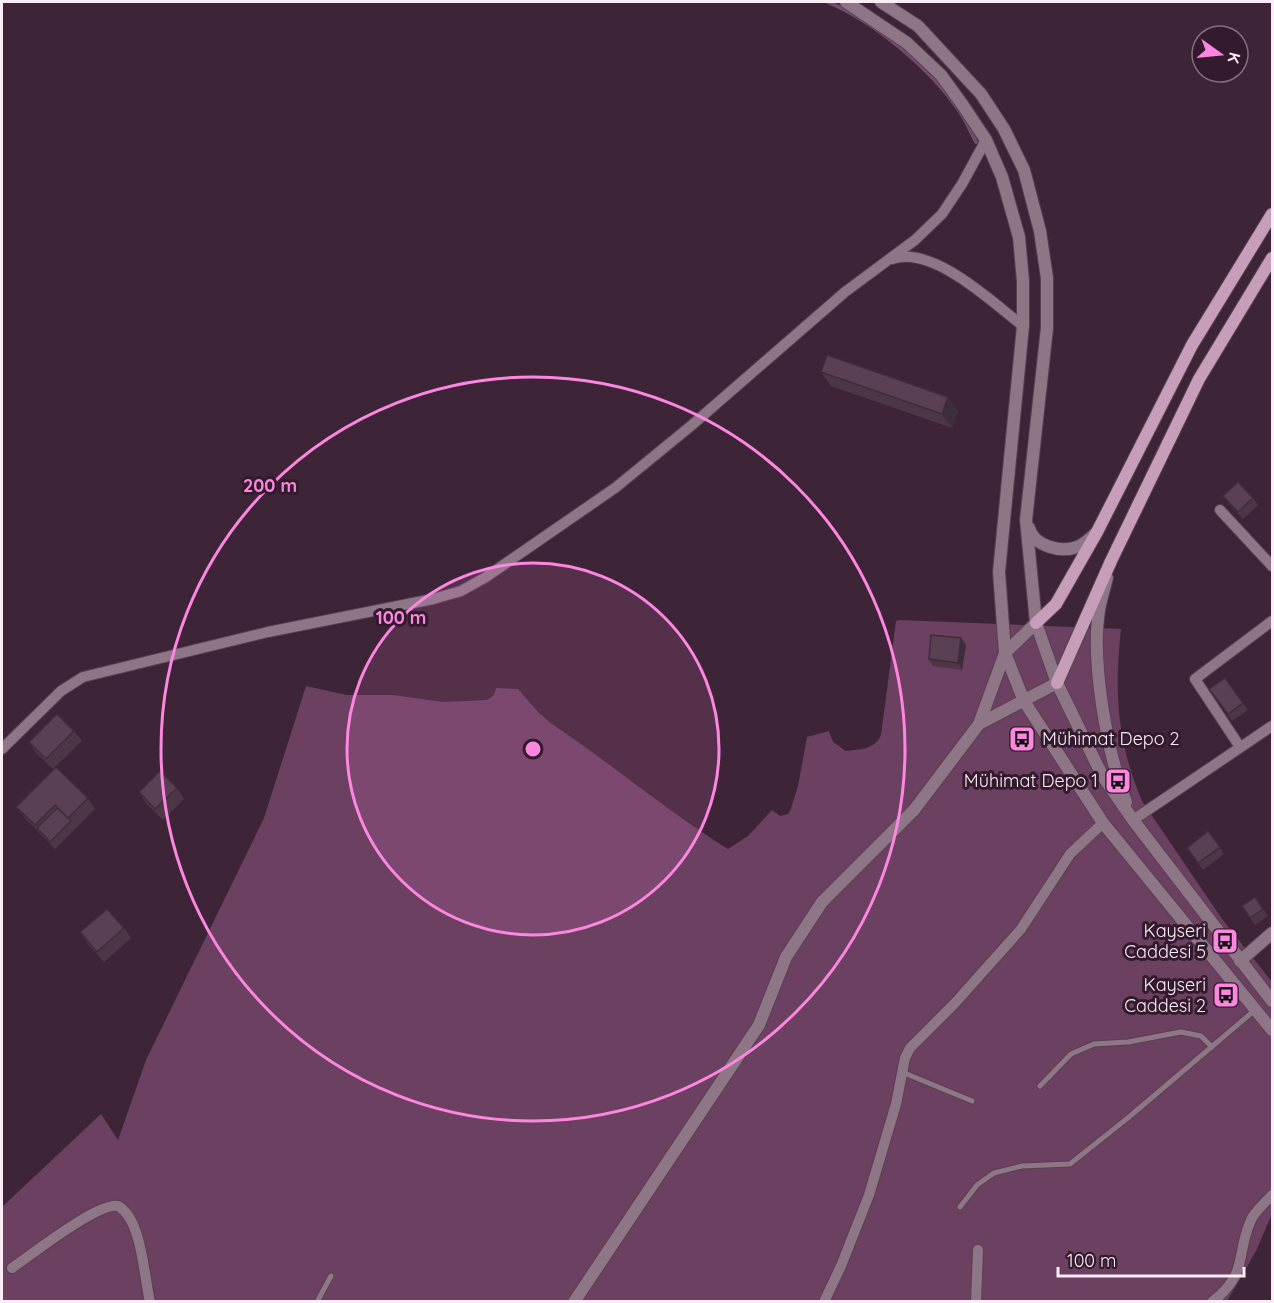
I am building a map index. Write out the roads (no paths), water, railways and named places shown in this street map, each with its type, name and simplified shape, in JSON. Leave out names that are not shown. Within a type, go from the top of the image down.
[{"type":"main road","points":[[1036,623],[1056,604],[1096,532],[1192,345],[1272,214]]},
{"type":"main road","points":[[1057,683],[1111,561],[1199,379],[1272,258]]},
{"type":"street","points":[[846,2],[907,43],[941,75],[986,140],[1002,177],[1019,237],[1023,281],[1023,326],[999,572],[1005,652],[1024,701],[1103,823],[1272,1030]]},
{"type":"street","points":[[881,2],[918,26],[981,94],[1004,129],[1024,170],[1040,231],[1047,278],[1047,328],[1026,520],[1036,623],[1057,683],[1102,775],[1133,820],[1272,1001]]},
{"type":"street","points":[[2,749],[61,691],[83,677],[268,632],[461,591],[486,577],[615,488],[692,425],[845,292],[915,240],[942,214],[962,184],[986,140]]},
{"type":"street","points":[[885,261],[900,256],[923,259],[970,285],[1023,326]]},
{"type":"street","points":[[1220,510],[1272,566]]},
{"type":"street","points":[[1026,520],[1030,532],[1039,542],[1050,548],[1063,550],[1076,548],[1087,542],[1096,532]]},
{"type":"street","points":[[1111,561],[1099,611],[1098,667],[1105,720],[1118,781],[1133,820]]},
{"type":"street","points":[[1240,747],[1195,679],[1272,621]]},
{"type":"street","points":[[574,1302],[759,1025],[786,957],[822,902],[914,810],[978,724],[1005,652],[1036,623]]},
{"type":"street","points":[[978,724],[1057,683]]},
{"type":"street","points":[[1133,820],[1272,726]]},
{"type":"street","points":[[824,1302],[869,1195],[910,1048],[955,1003],[1021,929],[1070,854],[1103,823]]},
{"type":"street","points":[[1240,961],[1272,933]]},
{"type":"street","points":[[1212,1302],[1226,1290],[1238,1273],[1251,1218],[1272,1195]]},
{"type":"street","points":[[12,1268],[77,1223],[106,1206],[114,1205],[124,1210],[138,1240],[150,1302]]},
{"type":"street","points":[[976,1302],[978,1250]]},
{"type":"lane","points":[[960,1207],[977,1185],[994,1173],[1022,1166],[1070,1164],[1256,1009]]},
{"type":"lane","points":[[1040,1086],[1071,1054],[1094,1044],[1128,1042],[1180,1032],[1201,1036],[1212,1047]]},
{"type":"lane","points":[[902,1072],[972,1101]]},
{"type":"lane","points":[[317,1302],[331,1276]]},
{"type":"waterway","points":[[828,2],[864,21],[882,34],[933,78],[959,110],[976,142]]},
{"type":"place","name":"Mühimat Depo 2","points":[[1022,739]]},
{"type":"place","name":"Mühimat Depo 1","points":[[1118,781]]},
{"type":"place","name":"Kayseri Caddesi 5","points":[[1225,941]]},
{"type":"place","name":"Kayseri Caddesi 2","points":[[1226,995]]}]
